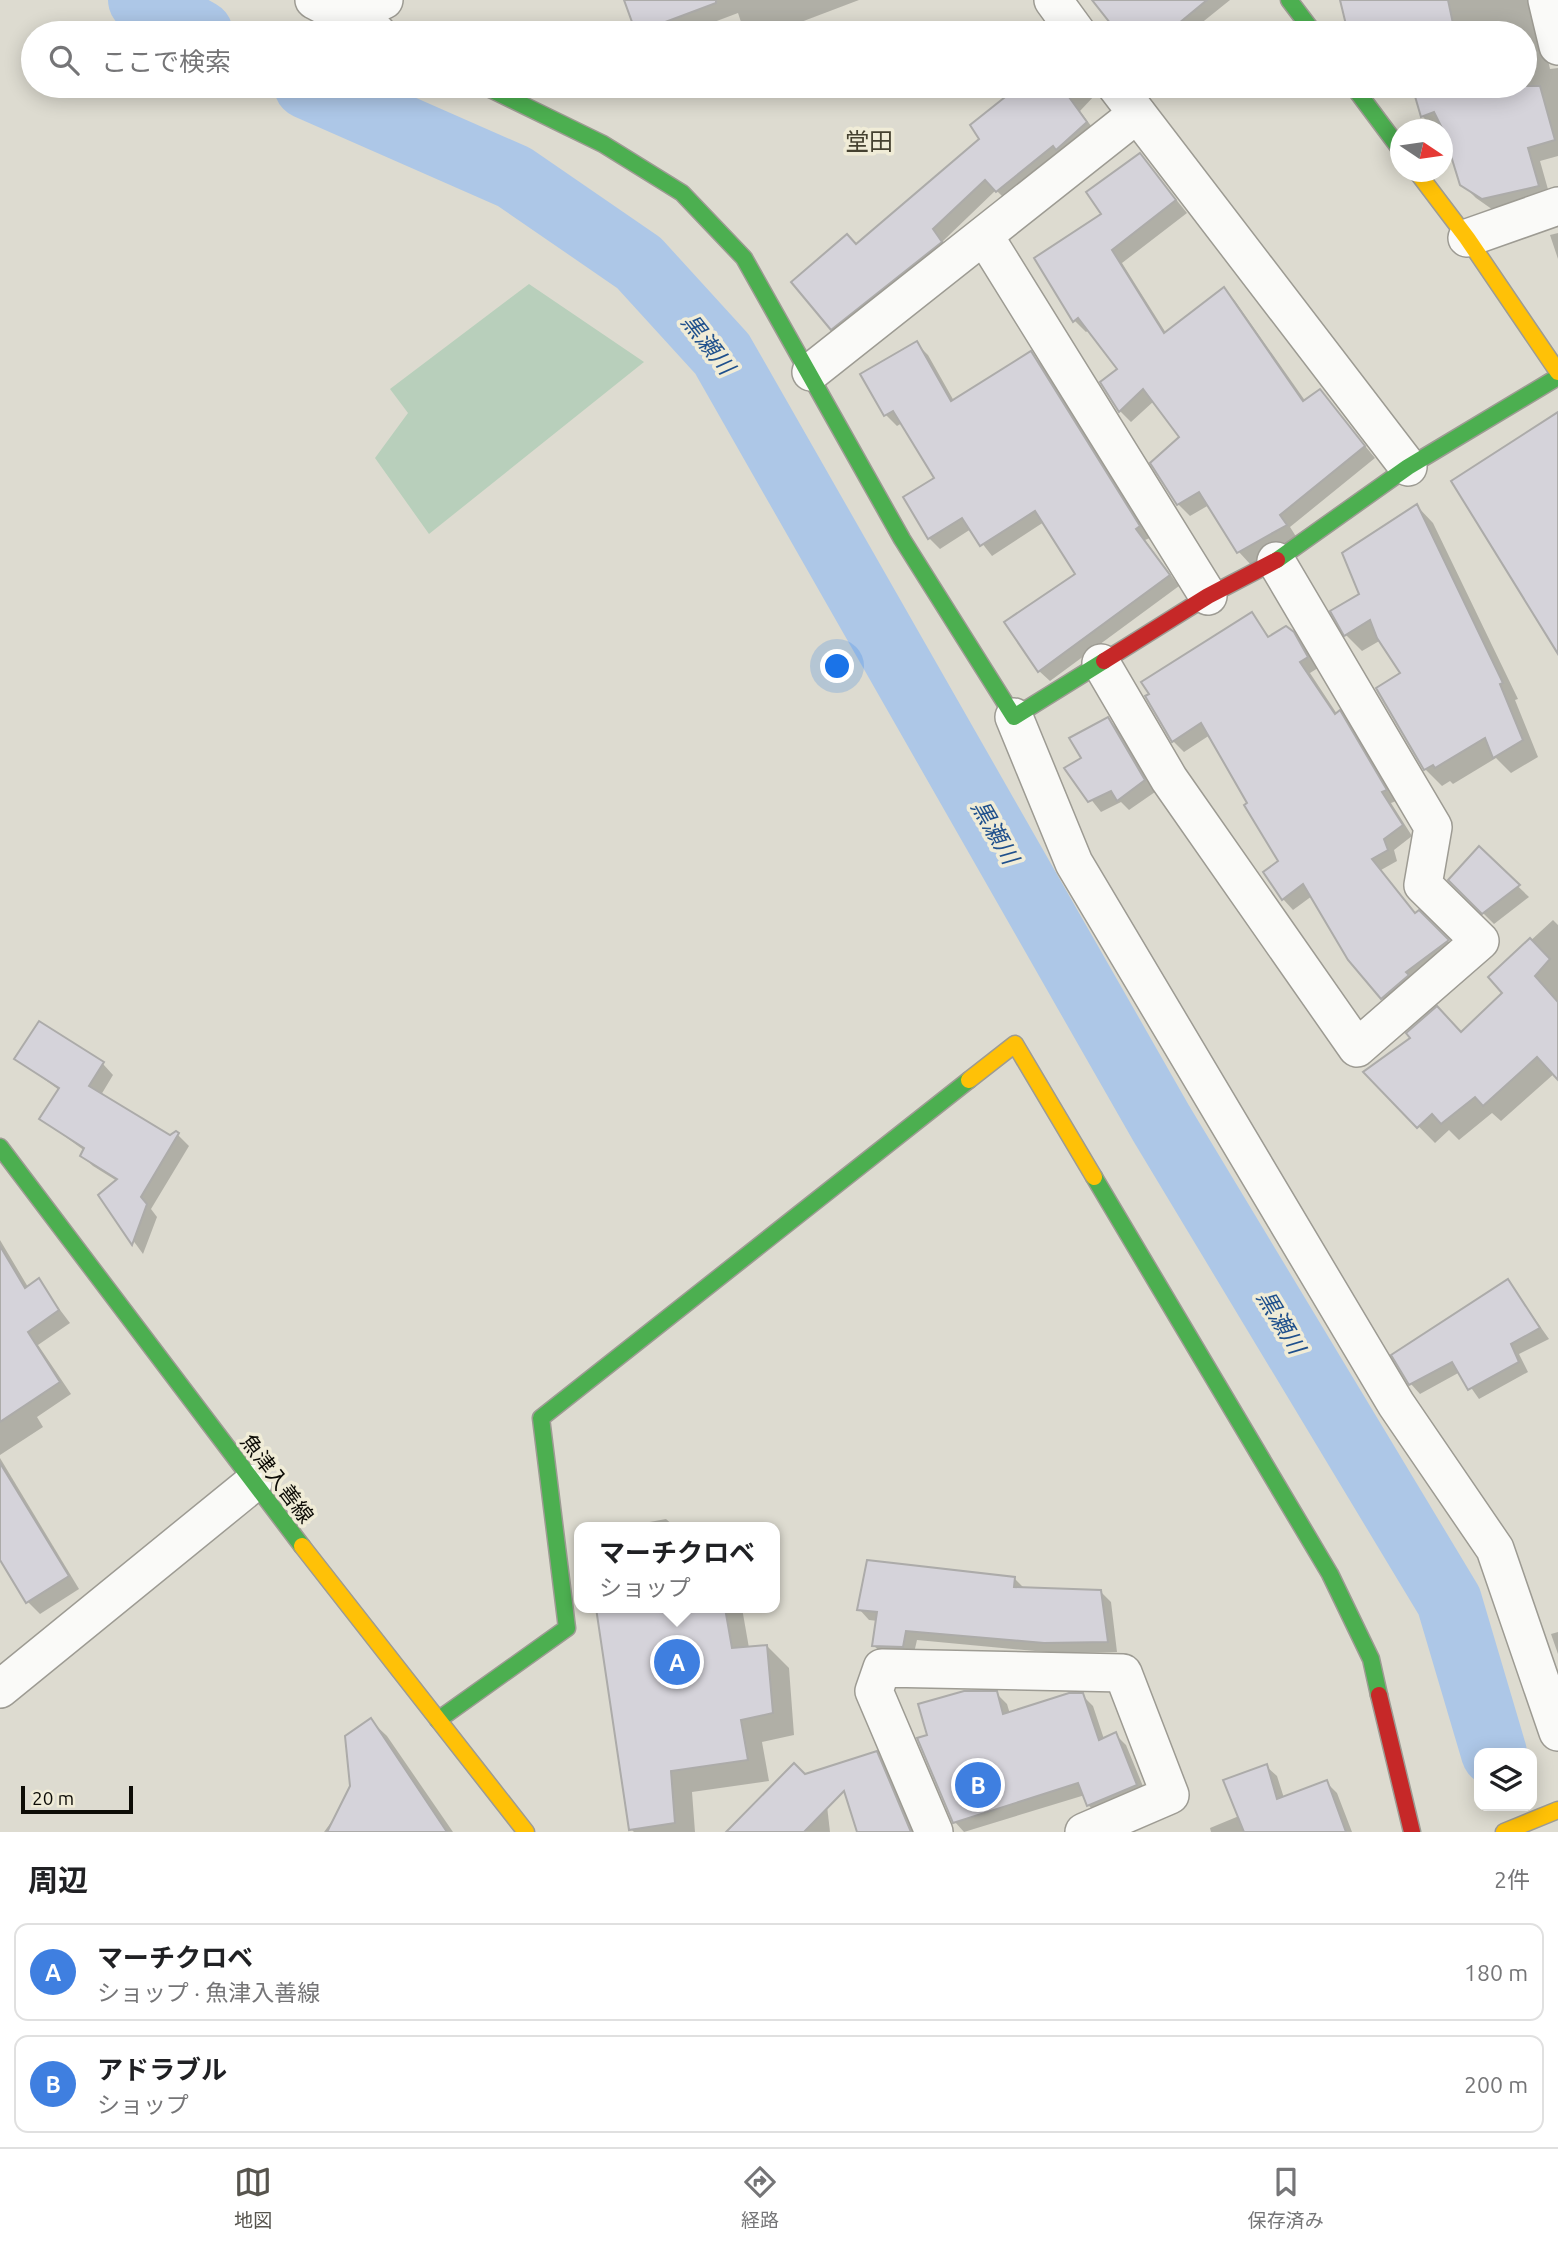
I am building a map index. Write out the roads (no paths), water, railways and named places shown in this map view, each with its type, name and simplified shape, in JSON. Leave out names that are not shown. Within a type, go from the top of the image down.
[{"type":"street","points":[[314,0],[352,21]]},
{"type":"street","points":[[365,21],[384,0]]},
{"type":"street","points":[[1053,0],[1068,21]]},
{"type":"street","points":[[1289,0],[1305,21]]},
{"type":"street","points":[[1547,0],[1558,46]]},
{"type":"street","points":[[509,98],[603,144],[682,193],[744,258],[811,372],[902,539],[1014,717],[1074,863],[1396,1405],[1495,1549],[1558,1732]]},
{"type":"street","points":[[1362,98],[1390,135]]},
{"type":"street","points":[[811,372],[985,237],[1127,100],[1408,467]]},
{"type":"street","points":[[1014,717],[1208,596],[1276,561],[1408,467],[1558,375],[1467,238],[1425,182]]},
{"type":"street","points":[[1467,238],[1558,206]]},
{"type":"street","points":[[985,237],[1208,596]]},
{"type":"street","points":[[1101,663],[1168,779],[1357,1048],[1480,941],[1423,885],[1433,827],[1276,561]]},
{"type":"street","points":[[438,1720],[567,1628],[541,1418],[1015,1044],[1330,1574],[1371,1659],[1412,1832]]},
{"type":"street","name":"魚津入善線","points":[[0,1147],[128,1312],[253,1483],[526,1832]]},
{"type":"street","points":[[0,1689],[253,1483]]},
{"type":"street","points":[[934,1832],[874,1691],[882,1668],[1123,1673],[1170,1795],[1084,1832]]},
{"type":"street","points":[[1504,1832],[1558,1810]]},
{"type":"waterway","name":"黒瀬川","points":[[141,0],[179,21]]},
{"type":"waterway","name":"黒瀬川","points":[[334,98],[514,177],[639,263],[722,354],[1161,1123],[1449,1601],[1493,1748]]},
{"type":"place","name":"マーチクロベ","points":[[677,1662]]},
{"type":"place","name":"アドラブル","points":[[978,1785]]},
{"type":"district","name":"堂田","points":[[869,142]]}]
